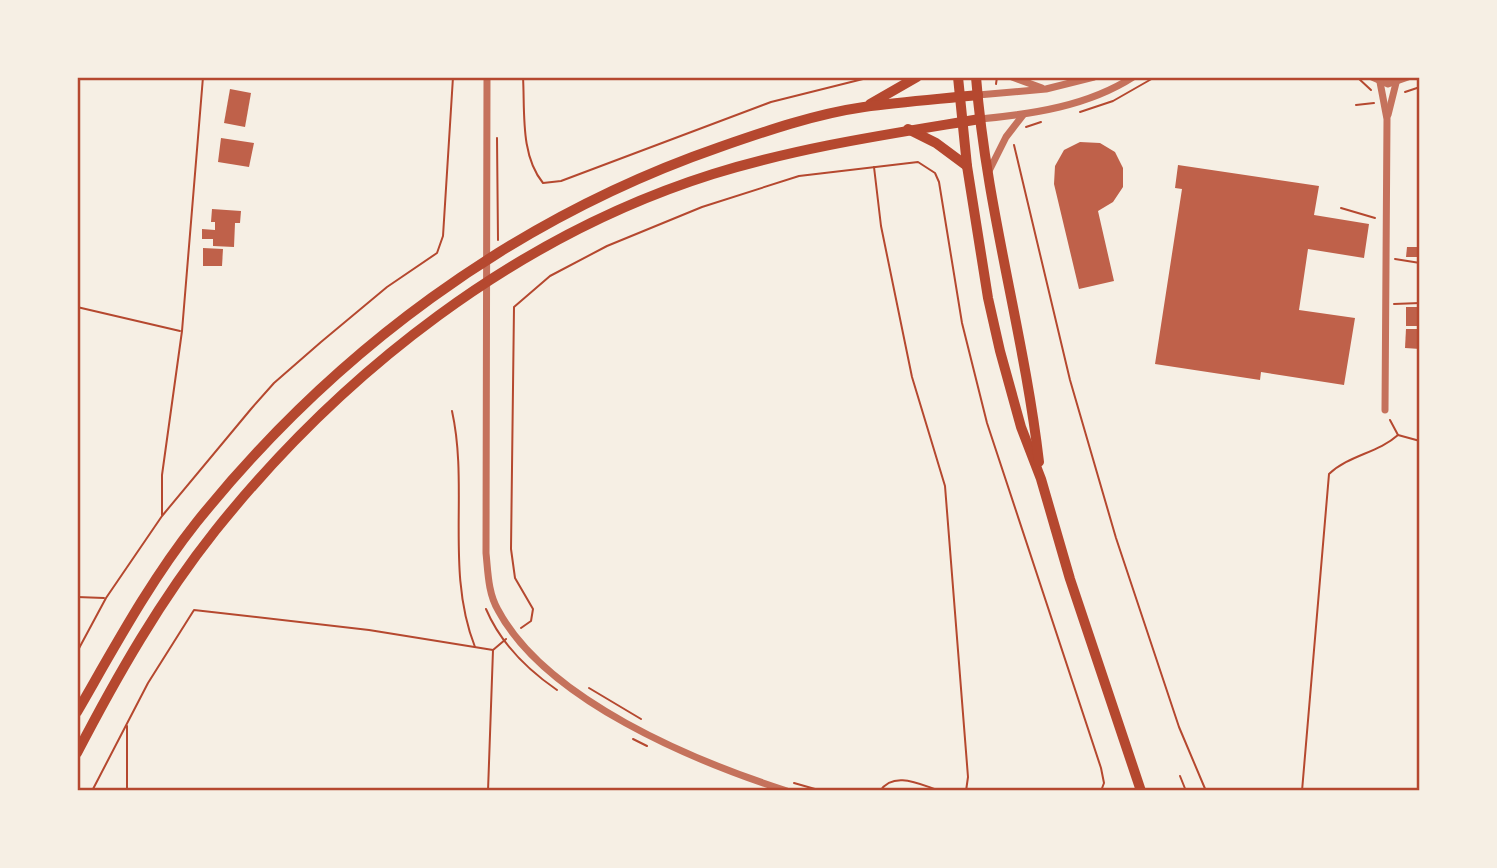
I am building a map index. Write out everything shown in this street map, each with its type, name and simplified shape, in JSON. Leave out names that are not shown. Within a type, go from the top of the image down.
[{"type":"main road","points":[[864,107],[917,77]]},
{"type":"main road","points":[[958,77],[967,166],[997,338],[1021,427],[1041,479],[1077,603],[1141,791]]},
{"type":"main road","points":[[976,77],[988,174],[1030,393],[1041,479]]},
{"type":"main road","points":[[77,712],[144,597],[202,516],[291,416],[340,370],[416,308],[521,239],[622,186],[675,163],[749,137],[864,107],[978,95]]},
{"type":"main road","points":[[77,753],[166,600],[213,533],[311,424],[348,388],[423,328],[526,259],[635,204],[712,175],[770,159],[908,129],[980,119]]},
{"type":"main road","points":[[908,129],[936,143],[967,166]]},
{"type":"street","points":[[487,77],[486,553],[489,585],[496,608],[512,634],[553,675],[642,732],[696,758],[787,791]]},
{"type":"street","points":[[1012,77],[1046,89]]},
{"type":"street","points":[[978,95],[1046,89],[1094,77]]},
{"type":"street","points":[[980,119],[1024,114],[1086,100],[1133,77]]},
{"type":"street","points":[[1372,77],[1380,82],[1396,83],[1408,77]]},
{"type":"street","points":[[1380,82],[1387,119],[1385,410]]},
{"type":"street","points":[[1387,119],[1396,83]]},
{"type":"street","points":[[988,174],[1006,137],[1024,114]]},
{"type":"path","points":[[162,516],[162,475],[181,331],[203,77]]},
{"type":"path","points":[[77,652],[106,598],[162,516],[274,383],[387,287],[437,253],[443,236],[453,77]]},
{"type":"path","points":[[523,77],[527,148],[535,174],[542,183],[561,181],[771,102],[871,77]]},
{"type":"path","points":[[1356,105],[1370,105],[1377,100]]},
{"type":"path","points":[[497,129],[498,220]]},
{"type":"path","points":[[1014,145],[1070,380],[1116,538],[1179,727],[1206,791]]},
{"type":"path","points":[[519,629],[531,621],[533,609],[515,578],[511,549],[514,307],[550,276],[607,246],[702,207],[799,176],[918,162],[928,166],[939,182],[962,323],[987,423],[1101,768],[1104,783],[1101,791]]},
{"type":"path","points":[[874,166],[881,226],[912,377],[945,486],[959,642],[968,777],[966,791]]},
{"type":"path","points":[[1341,208],[1376,218],[1386,215]]},
{"type":"path","points":[[1394,259],[1420,263]]},
{"type":"path","points":[[1393,304],[1420,303]]},
{"type":"path","points":[[77,307],[181,331]]},
{"type":"path","points":[[1385,410],[1398,435],[1420,441]]},
{"type":"path","points":[[452,411],[458,440],[458,554],[465,622],[475,647]]},
{"type":"path","points":[[1302,791],[1329,474],[1338,466],[1386,446],[1398,435]]},
{"type":"path","points":[[77,597],[106,598]]},
{"type":"path","points":[[92,791],[148,683],[194,610],[369,630],[493,650]]},
{"type":"path","points":[[488,791],[493,650],[503,641]]},
{"type":"path","points":[[588,687],[646,722]]},
{"type":"path","points":[[127,722],[127,791]]},
{"type":"path","points":[[1180,776],[1186,791]]},
{"type":"path","points":[[880,791],[887,782],[896,779],[941,791]]},
{"type":"path","points":[[791,782],[822,791]]},
{"type":"building","points":[[230,89],[251,93],[245,127],[224,123]]},
{"type":"building","points":[[221,138],[254,143],[249,167],[218,162]]},
{"type":"building","points":[[1080,142],[1100,143],[1115,152],[1123,168],[1123,187],[1113,202],[1098,211],[1114,281],[1079,289],[1054,184],[1055,166],[1064,150]]},
{"type":"building","points":[[1178,165],[1319,186],[1314,215],[1369,224],[1364,258],[1308,249],[1299,310],[1355,318],[1344,385],[1261,372],[1260,380],[1155,364],[1182,189],[1175,188]]},
{"type":"building","points":[[212,209],[241,211],[240,223],[235,223],[234,247],[213,246],[213,239],[202,239],[202,229],[215,230],[215,222],[211,222]]},
{"type":"building","points":[[1407,247],[1420,247],[1420,257],[1406,257]]},
{"type":"building","points":[[203,248],[223,249],[222,266],[203,266]]},
{"type":"building","points":[[1406,307],[1420,307],[1420,326],[1406,326]]},
{"type":"building","points":[[1406,329],[1420,329],[1420,349],[1405,348]]}]
